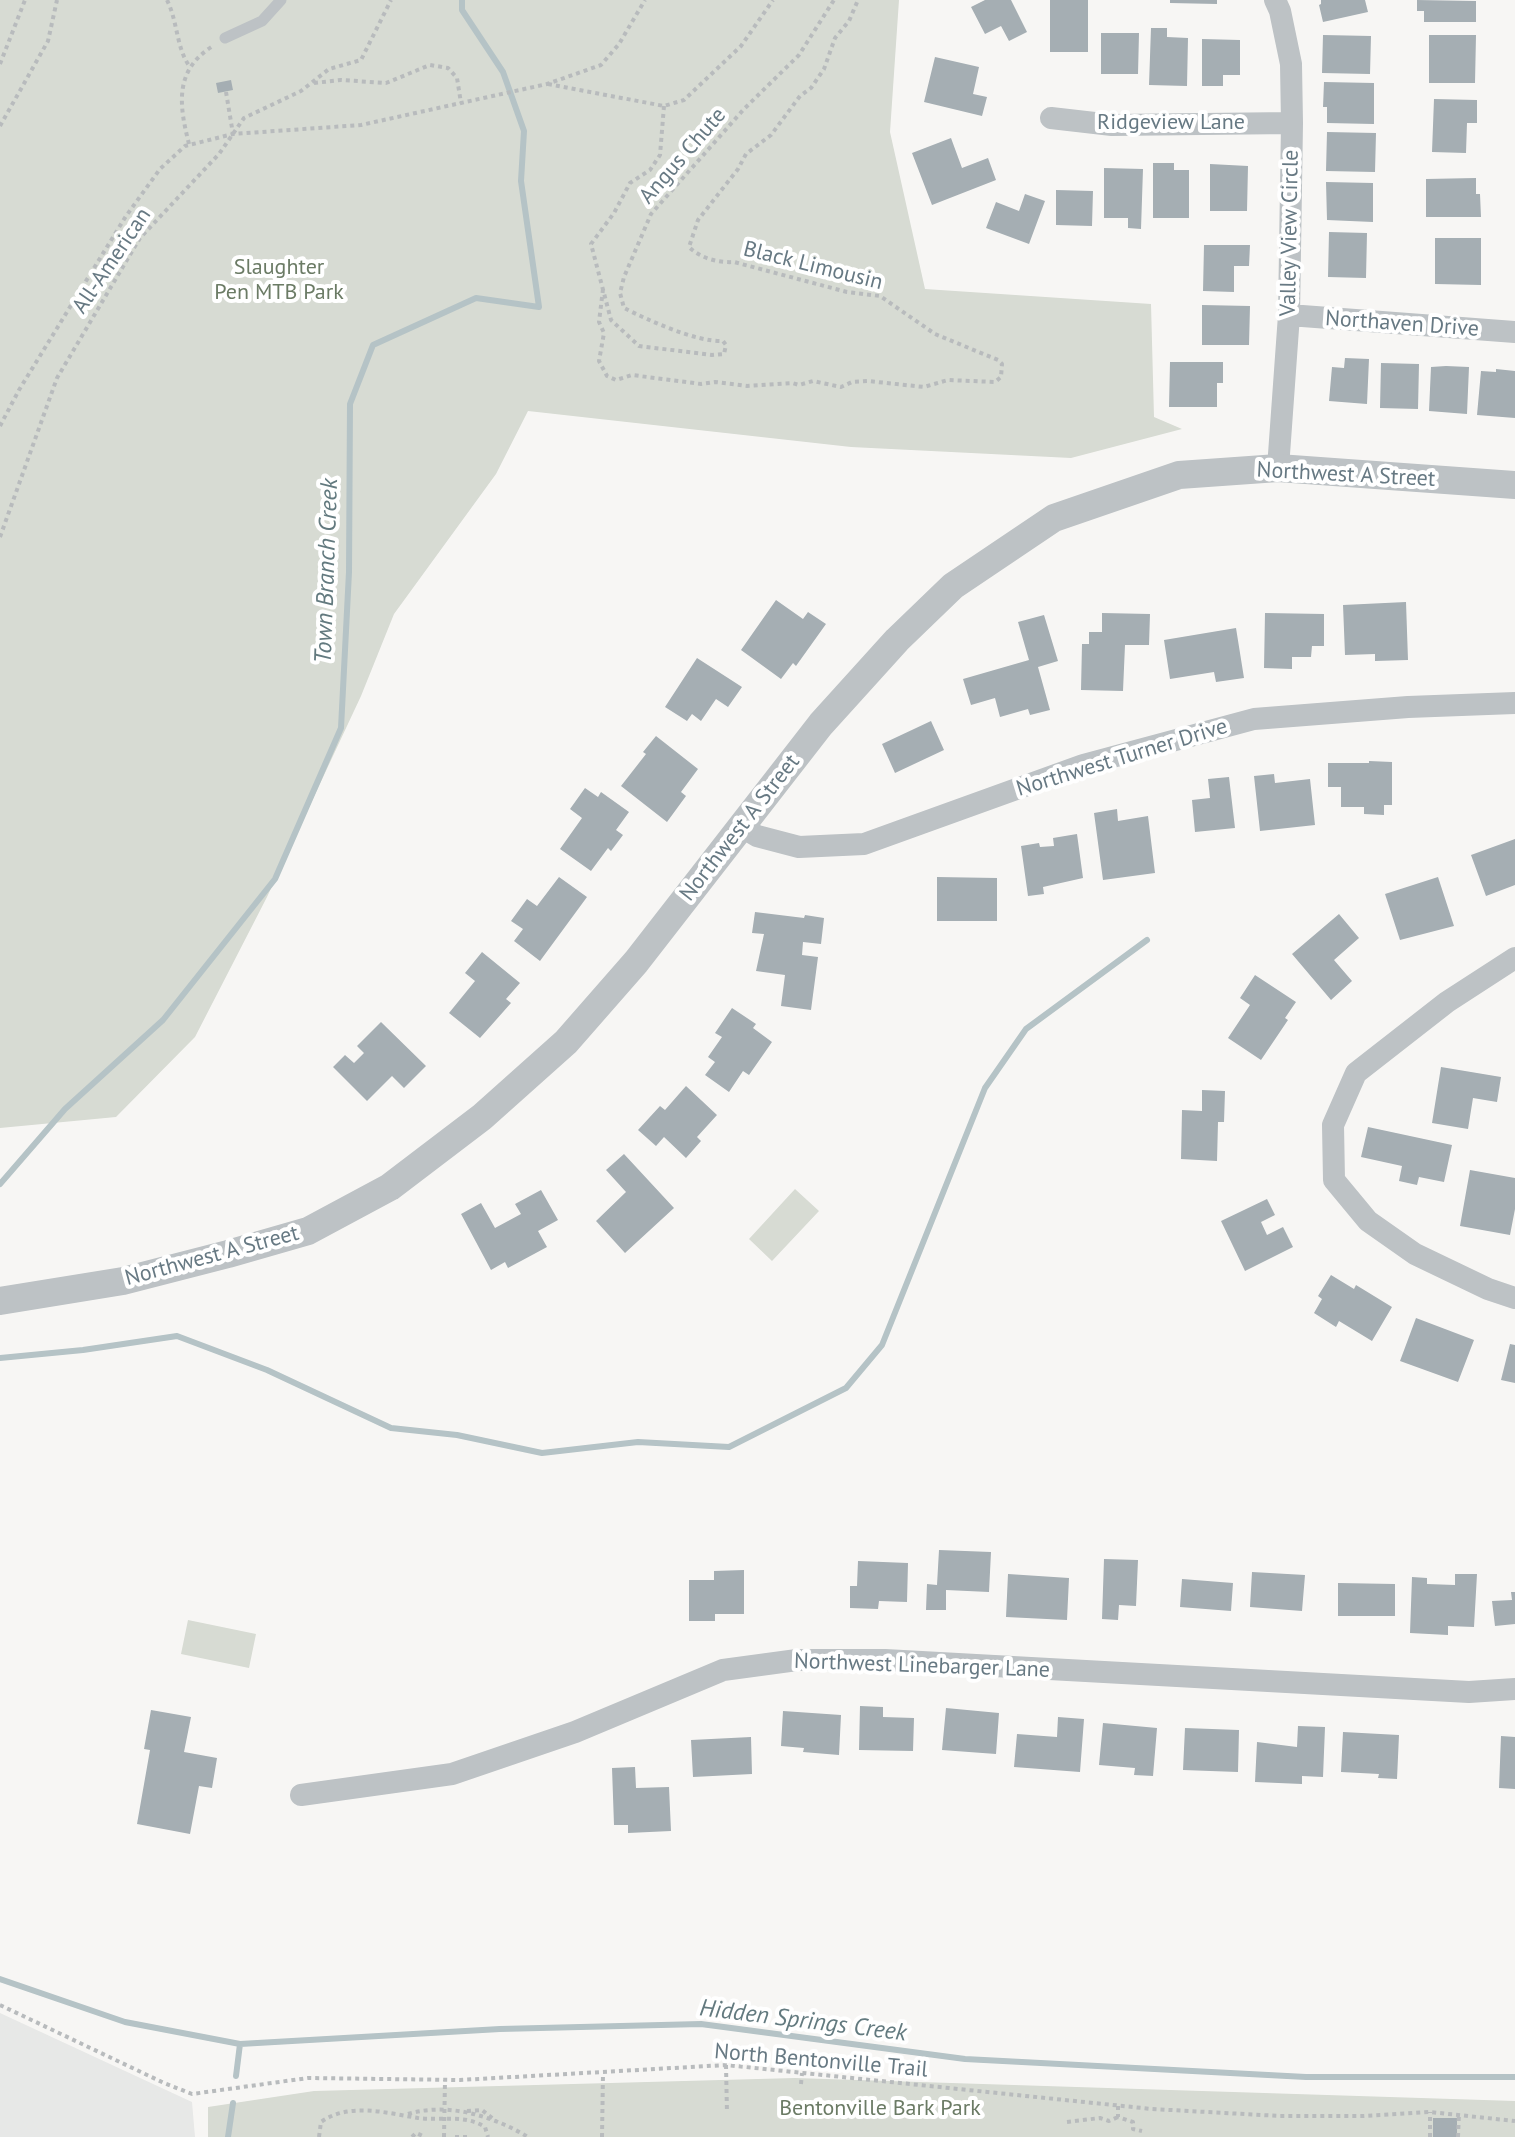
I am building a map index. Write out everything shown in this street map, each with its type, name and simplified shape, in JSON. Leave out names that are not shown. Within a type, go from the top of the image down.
[{"type":"street","name":"Valley View Circle","points":[[1275,0],[1291,64],[1292,123],[1289,315],[1278,468]]},
{"type":"street","name":"Ridgeview Lane","points":[[1051,118],[1112,125],[1292,123]]},
{"type":"street","name":"Northaven Drive","points":[[1289,315],[1515,332]]},
{"type":"street","name":"Northwest A Street","points":[[0,1301],[123,1281],[242,1251],[308,1231],[390,1187],[482,1117],[566,1042],[636,962],[821,724],[897,640],[953,586],[1054,518],[1179,475],[1278,468],[1515,485]]},
{"type":"street","name":"Northwest Turner Drive","points":[[740,826],[757,836],[799,847],[864,844],[1083,765],[1254,719],[1408,707],[1515,703]]},
{"type":"street","points":[[1515,958],[1447,1002],[1356,1073],[1333,1125],[1334,1180],[1368,1221],[1415,1254],[1488,1289],[1515,1298]]},
{"type":"street","name":"Northwest Linebarger Lane","points":[[301,1795],[452,1774],[575,1732],[723,1670],[797,1660],[885,1660],[1469,1692],[1515,1689]]},
{"type":"lane","points":[[225,38],[262,21],[281,0]]},
{"type":"path","points":[[0,64],[25,0]]},
{"type":"path","points":[[0,126],[48,41],[57,0]]},
{"type":"path","points":[[167,0],[177,26],[183,56],[190,67]]},
{"type":"path","name":"All-American","points":[[0,537],[57,378],[140,238],[219,154],[244,118],[301,91],[329,69],[361,60],[391,0]]},
{"type":"path","points":[[0,426],[126,216],[160,169],[189,145],[233,134],[361,125],[547,84],[601,65],[619,44],[645,0]]},
{"type":"path","points":[[547,84],[664,106],[684,100],[741,46],[773,0]]},
{"type":"path","name":"Angus Chute","points":[[664,106],[660,155],[650,170],[630,183],[614,213],[591,244],[611,320],[639,346],[724,354],[726,345],[723,341],[707,341],[624,308],[620,293],[624,277],[651,214],[744,109],[799,55],[834,0]]},
{"type":"path","name":"Black Limousin","points":[[603,289],[599,322],[604,333],[599,361],[607,376],[616,380],[632,375],[673,382],[747,386],[799,385],[813,381],[841,387],[852,382],[868,381],[924,387],[948,380],[995,382],[1001,377],[1002,364],[998,360],[935,334],[880,296],[847,292],[734,262],[721,263],[689,247],[698,220],[712,205],[746,154],[771,135],[824,69],[835,38],[849,21],[858,0]]},
{"type":"path","points":[[189,145],[180,107],[186,73],[196,58],[225,38]]},
{"type":"path","points":[[311,83],[341,80],[386,83],[430,65],[448,68],[457,78],[461,103]]},
{"type":"path","points":[[226,92],[233,134]]},
{"type":"path","name":"North Bentonville Trail","points":[[0,2005],[192,2094],[308,2078],[445,2080],[726,2065],[1118,2106],[1280,2116],[1459,2113],[1515,2121]]},
{"type":"path","points":[[726,2065],[727,2113]]},
{"type":"path","points":[[602,2137],[603,2073]]},
{"type":"path","points":[[801,2084],[802,2073]]},
{"type":"path","points":[[444,2137],[445,2080]]},
{"type":"path","points":[[1118,2106],[1118,2117]]},
{"type":"path","points":[[406,2115],[446,2108],[490,2120],[528,2137]]},
{"type":"path","points":[[465,2112],[477,2108],[487,2111],[497,2123]]},
{"type":"path","points":[[319,2137],[321,2122],[331,2116],[378,2110],[473,2120],[485,2127],[488,2137]]},
{"type":"path","points":[[1430,2112],[1430,2137]]},
{"type":"path","points":[[1458,2135],[1459,2113]]},
{"type":"path","points":[[1067,2122],[1100,2118],[1109,2121],[1118,2117],[1133,2122],[1133,2129],[1142,2131]]},
{"type":"path","points":[[412,2137],[416,2133],[425,2137]]},
{"type":"path","points":[[455,2137],[470,2137]]},
{"type":"shaded area","points":[[0,2013],[192,2102],[195,2137],[0,2137]]},
{"type":"green space","name":"Slaughter Pen MTB Park","points":[[0,0],[899,0],[890,132],[925,289],[1151,304],[1154,417],[1182,429],[1071,458],[851,447],[528,411],[496,474],[394,614],[361,696],[267,897],[195,1037],[116,1117],[0,1128]]},
{"type":"green space","points":[[795,1189],[819,1211],[772,1261],[749,1239]]},
{"type":"green space","points":[[188,1620],[256,1634],[249,1668],[181,1654]]},
{"type":"green space","name":"Bentonville Bark Park","points":[[795,2078],[1515,2101],[1515,2137],[208,2137],[208,2107],[314,2091]]},
{"type":"building","points":[[985,0],[1011,0],[1027,32],[1009,41],[1001,26],[985,34],[971,7]]},
{"type":"building","points":[[1050,0],[1088,0],[1088,52],[1050,52]]},
{"type":"building","points":[[1170,0],[1217,0],[1217,4],[1170,3]]},
{"type":"building","points":[[1321,0],[1365,0],[1368,12],[1323,22],[1319,5]]},
{"type":"building","points":[[1417,0],[1476,1],[1476,22],[1424,22],[1424,11],[1417,11]]},
{"type":"building","points":[[1151,28],[1167,28],[1167,37],[1188,38],[1187,86],[1149,85]]},
{"type":"building","points":[[1101,33],[1139,33],[1138,74],[1101,74]]},
{"type":"building","points":[[1323,35],[1371,36],[1370,74],[1322,73]]},
{"type":"building","points":[[1429,35],[1476,35],[1475,83],[1429,83]]},
{"type":"building","points":[[1202,39],[1240,40],[1240,75],[1223,75],[1223,86],[1202,86]]},
{"type":"building","points":[[935,57],[979,67],[973,94],[987,97],[982,116],[924,102]]},
{"type":"building","points":[[231,80],[233,90],[218,93],[216,83]]},
{"type":"building","points":[[1324,82],[1374,83],[1374,124],[1327,123],[1327,107],[1323,107]]},
{"type":"building","points":[[1434,99],[1477,100],[1477,123],[1467,123],[1466,153],[1432,152]]},
{"type":"building","points":[[1327,132],[1376,133],[1375,172],[1326,171]]},
{"type":"building","points":[[951,138],[962,168],[988,158],[996,180],[932,205],[912,153]]},
{"type":"building","points":[[1153,163],[1174,163],[1174,170],[1189,170],[1189,218],[1153,218]]},
{"type":"building","points":[[1210,164],[1248,166],[1247,211],[1210,211]]},
{"type":"building","points":[[1104,168],[1143,169],[1141,229],[1128,228],[1128,218],[1104,218]]},
{"type":"building","points":[[1476,178],[1481,217],[1426,217],[1426,179]]},
{"type":"building","points":[[1326,182],[1373,183],[1373,222],[1327,220]]},
{"type":"building","points":[[1056,190],[1093,191],[1092,226],[1056,225]]},
{"type":"building","points":[[1025,194],[1045,201],[1029,244],[986,228],[996,202],[1019,211]]},
{"type":"building","points":[[1329,232],[1367,233],[1366,278],[1328,277]]},
{"type":"building","points":[[1435,238],[1481,238],[1481,285],[1435,284]]},
{"type":"building","points":[[1204,245],[1250,245],[1249,266],[1234,266],[1234,292],[1203,291]]},
{"type":"building","points":[[1202,305],[1250,306],[1249,345],[1202,345]]},
{"type":"building","points":[[1345,358],[1369,359],[1367,404],[1329,401],[1332,367],[1344,368]]},
{"type":"building","points":[[1170,362],[1223,362],[1223,383],[1217,383],[1217,407],[1169,407]]},
{"type":"building","points":[[1381,363],[1419,364],[1418,409],[1380,408]]},
{"type":"building","points":[[1431,367],[1469,367],[1467,414],[1429,411]]},
{"type":"building","points":[[1496,369],[1515,371],[1515,418],[1477,415],[1481,371],[1496,372]]},
{"type":"building","points":[[776,600],[803,619],[808,612],[826,624],[796,666],[793,663],[781,679],[741,650]]},
{"type":"building","points":[[1406,602],[1408,660],[1375,661],[1375,654],[1345,655],[1343,605]]},
{"type":"building","points":[[1102,613],[1150,614],[1149,645],[1125,645],[1123,691],[1081,690],[1082,644],[1089,644],[1089,632],[1102,632]]},
{"type":"building","points":[[1265,613],[1324,614],[1324,646],[1312,646],[1311,657],[1292,657],[1292,669],[1264,668]]},
{"type":"building","points":[[1044,615],[1058,661],[1038,667],[1050,710],[1030,715],[1028,709],[1000,717],[995,698],[971,705],[963,679],[1029,660],[1018,622]]},
{"type":"building","points":[[1236,628],[1244,678],[1216,682],[1214,672],[1170,679],[1164,640]]},
{"type":"building","points":[[697,658],[742,687],[728,707],[716,699],[701,721],[692,714],[687,721],[665,707]]},
{"type":"building","points":[[931,721],[944,750],[895,773],[882,744]]},
{"type":"building","points":[[656,736],[698,769],[681,792],[686,796],[667,822],[621,786]]},
{"type":"building","points":[[1392,762],[1392,805],[1384,805],[1384,815],[1364,814],[1364,807],[1341,807],[1341,787],[1328,787],[1328,763]]},
{"type":"building","points":[[1274,774],[1275,783],[1310,779],[1315,825],[1260,831],[1254,776]]},
{"type":"building","points":[[1229,777],[1235,828],[1195,832],[1192,800],[1210,798],[1208,779]]},
{"type":"building","points":[[585,788],[598,797],[601,792],[629,812],[616,830],[623,835],[611,851],[608,848],[591,871],[560,849],[582,818],[570,809]]},
{"type":"building","points":[[1117,809],[1118,821],[1148,816],[1155,873],[1103,880],[1094,813]]},
{"type":"building","points":[[1077,834],[1083,878],[1043,887],[1044,894],[1028,896],[1021,846],[1039,843],[1040,847],[1054,846],[1053,838]]},
{"type":"building","points":[[1515,839],[1515,885],[1486,896],[1471,855]]},
{"type":"building","points":[[559,877],[587,897],[540,961],[514,941],[523,929],[511,921],[527,899],[537,906]]},
{"type":"building","points":[[937,877],[997,878],[997,921],[937,921]]},
{"type":"building","points":[[1438,877],[1454,926],[1400,940],[1385,894]]},
{"type":"building","points":[[755,912],[824,918],[821,944],[803,942],[802,955],[818,957],[811,1010],[781,1006],[785,975],[756,971],[764,934],[752,933]]},
{"type":"building","points":[[1339,914],[1359,938],[1334,960],[1352,981],[1331,1000],[1292,954]]},
{"type":"building","points":[[482,952],[520,983],[506,999],[511,1003],[480,1038],[449,1013],[475,981],[465,973]]},
{"type":"building","points":[[1255,975],[1296,1002],[1285,1018],[1288,1020],[1261,1060],[1228,1038],[1250,1005],[1240,998]]},
{"type":"building","points":[[732,1008],[756,1024],[753,1028],[772,1042],[749,1075],[743,1071],[729,1092],[705,1075],[715,1062],[708,1057],[722,1037],[715,1033]]},
{"type":"building","points":[[381,1022],[426,1066],[404,1088],[392,1076],[367,1101],[333,1067],[345,1055],[354,1063],[364,1053],[357,1046]]},
{"type":"building","points":[[1441,1067],[1501,1077],[1497,1102],[1473,1098],[1468,1129],[1432,1123]]},
{"type":"building","points":[[686,1086],[717,1115],[697,1137],[701,1141],[686,1158],[664,1137],[656,1146],[638,1130],[660,1106],[665,1110]]},
{"type":"building","points":[[1202,1090],[1225,1091],[1224,1122],[1218,1122],[1217,1161],[1181,1159],[1182,1110],[1202,1111]]},
{"type":"building","points":[[1368,1127],[1452,1145],[1444,1182],[1419,1177],[1417,1185],[1399,1181],[1402,1166],[1361,1157]]},
{"type":"building","points":[[624,1154],[674,1208],[625,1253],[596,1221],[626,1192],[606,1170]]},
{"type":"building","points":[[1470,1170],[1515,1178],[1515,1209],[1510,1235],[1460,1226]]},
{"type":"building","points":[[541,1190],[558,1220],[538,1231],[547,1247],[508,1268],[505,1262],[491,1270],[461,1214],[481,1203],[495,1228],[521,1214],[515,1204]]},
{"type":"building","points":[[1267,1199],[1275,1215],[1261,1222],[1267,1235],[1283,1227],[1293,1247],[1245,1271],[1221,1221]]},
{"type":"building","points":[[1331,1275],[1354,1289],[1356,1285],[1392,1307],[1372,1341],[1339,1321],[1336,1327],[1314,1313],[1322,1299],[1318,1296]]},
{"type":"building","points":[[1416,1318],[1474,1340],[1458,1382],[1400,1361]]},
{"type":"building","points":[[1510,1344],[1515,1345],[1515,1383],[1501,1380]]},
{"type":"building","points":[[939,1550],[991,1552],[989,1592],[946,1590],[946,1610],[926,1610],[927,1584],[937,1585]]},
{"type":"building","points":[[1104,1559],[1138,1560],[1136,1606],[1119,1605],[1118,1620],[1102,1619]]},
{"type":"building","points":[[858,1561],[908,1563],[907,1602],[879,1601],[878,1609],[850,1608],[850,1586],[857,1586]]},
{"type":"building","points":[[744,1570],[744,1614],[715,1614],[715,1621],[689,1621],[689,1580],[714,1580],[714,1571]]},
{"type":"building","points":[[1252,1572],[1305,1575],[1302,1611],[1250,1607]]},
{"type":"building","points":[[1008,1574],[1069,1578],[1067,1620],[1006,1617]]},
{"type":"building","points":[[1455,1574],[1477,1574],[1474,1627],[1448,1626],[1448,1635],[1410,1633],[1412,1577],[1427,1578],[1427,1584],[1455,1585]]},
{"type":"building","points":[[1182,1579],[1233,1583],[1231,1611],[1180,1607]]},
{"type":"building","points":[[1338,1583],[1395,1584],[1395,1616],[1338,1616]]},
{"type":"building","points":[[1511,1592],[1515,1592],[1515,1624],[1495,1626],[1492,1601],[1512,1600]]},
{"type":"building","points":[[860,1706],[883,1707],[883,1717],[914,1718],[913,1751],[859,1750]]},
{"type":"building","points":[[946,1708],[999,1713],[996,1754],[942,1750]]},
{"type":"building","points":[[151,1710],[191,1717],[184,1752],[217,1758],[212,1788],[199,1786],[190,1834],[137,1824],[150,1750],[144,1749]]},
{"type":"building","points":[[783,1711],[841,1715],[839,1755],[803,1752],[804,1748],[781,1746]]},
{"type":"building","points":[[1058,1717],[1084,1719],[1080,1772],[1014,1767],[1017,1734],[1057,1737]]},
{"type":"building","points":[[1103,1723],[1157,1728],[1153,1776],[1134,1775],[1135,1768],[1099,1765]]},
{"type":"building","points":[[1298,1726],[1325,1727],[1323,1777],[1302,1776],[1302,1784],[1255,1782],[1257,1742],[1297,1747]]},
{"type":"building","points":[[1185,1728],[1239,1730],[1238,1772],[1183,1770]]},
{"type":"building","points":[[1343,1732],[1399,1735],[1397,1779],[1378,1778],[1379,1774],[1341,1772]]},
{"type":"building","points":[[1501,1736],[1515,1737],[1515,1789],[1499,1788]]},
{"type":"building","points":[[751,1737],[752,1774],[693,1777],[691,1740]]},
{"type":"building","points":[[635,1767],[636,1788],[669,1787],[671,1831],[628,1833],[628,1825],[614,1825],[612,1768]]},
{"type":"building","points":[[1433,2118],[1457,2118],[1457,2137],[1433,2137]]},
{"type":"waterway","name":"Town Branch Creek","points":[[0,1184],[65,1109],[163,1020],[275,879],[341,728],[349,572],[350,404],[373,345],[476,298],[539,307],[521,181],[524,131],[503,72],[462,10],[462,0]]},
{"type":"waterway","points":[[0,1358],[177,1336],[267,1370],[391,1428],[457,1435],[542,1453],[638,1442],[729,1447],[846,1388],[882,1345],[985,1088],[1026,1029],[1147,940]]},
{"type":"waterway","name":"Hidden Springs Creek","points":[[0,1979],[125,2022],[240,2044],[500,2029],[701,2024],[965,2059],[1306,2077],[1515,2077]]},
{"type":"waterway","points":[[236,2076],[240,2044]]},
{"type":"waterway","points":[[228,2137],[233,2103]]}]
